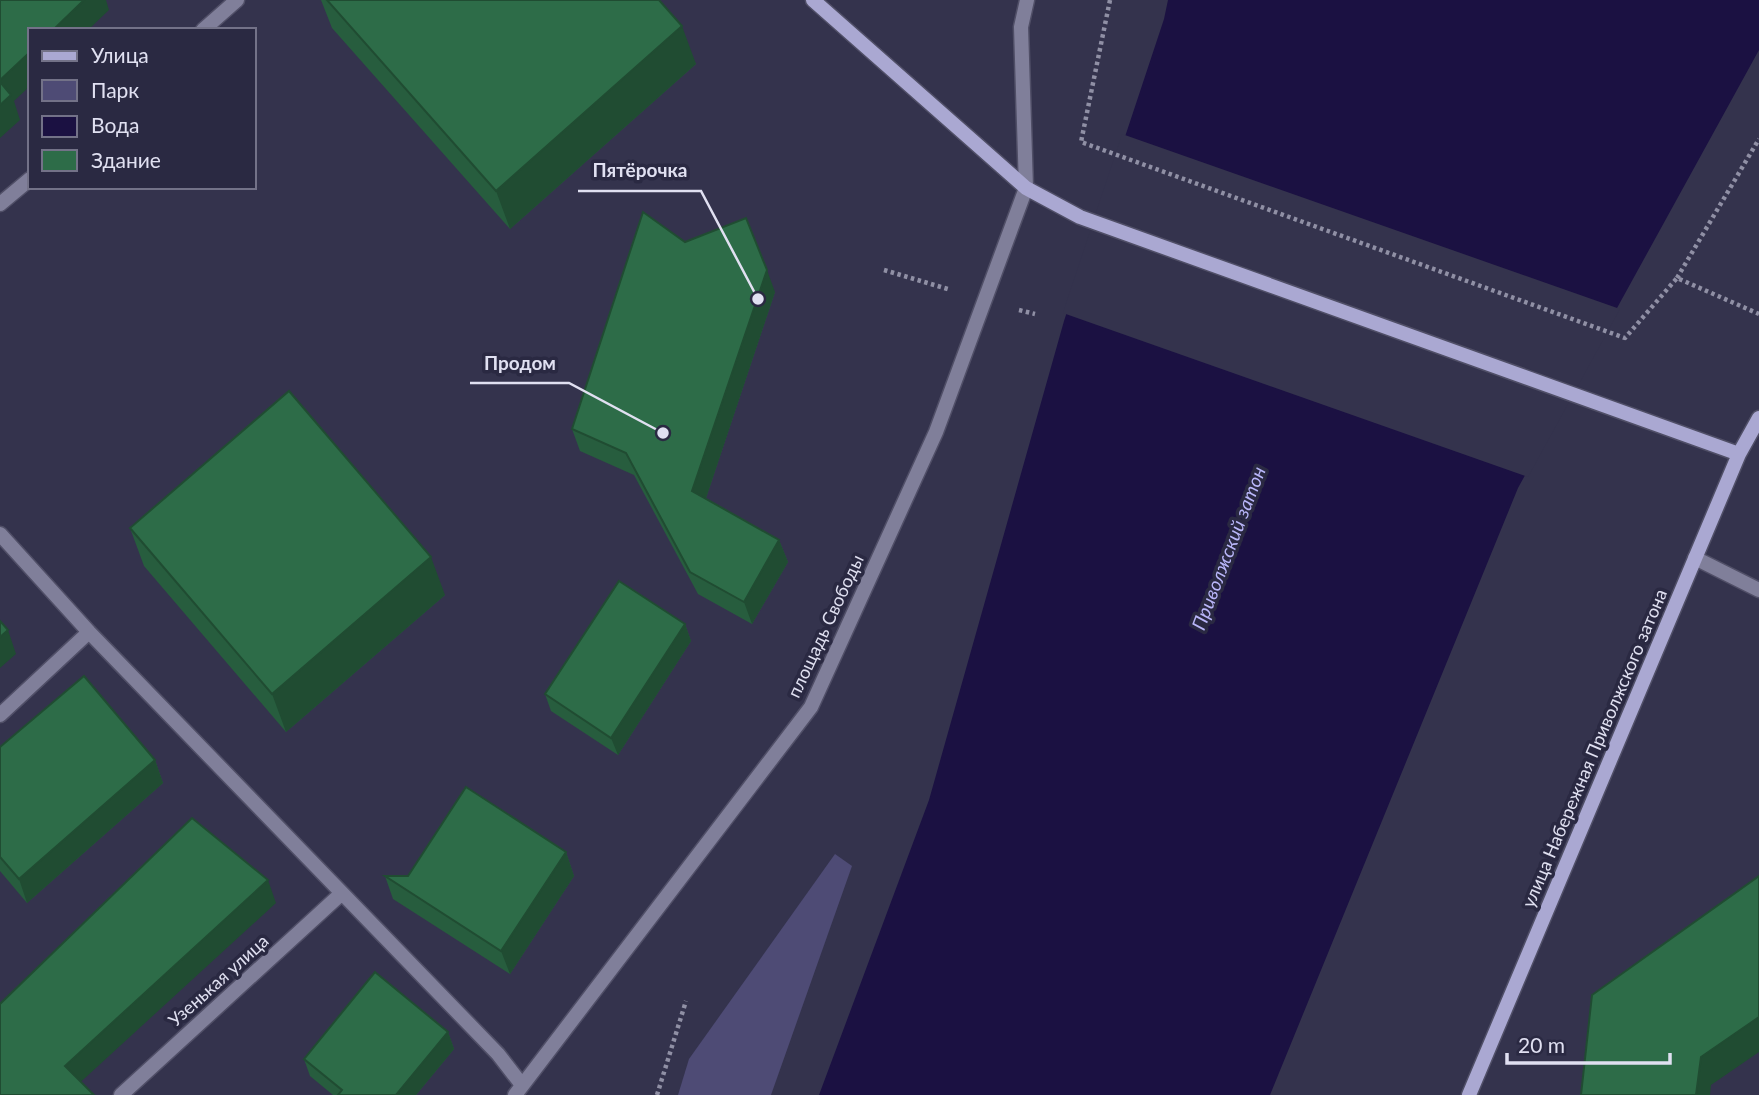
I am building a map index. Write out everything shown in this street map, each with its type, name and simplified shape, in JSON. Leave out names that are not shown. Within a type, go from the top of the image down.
[{"type":"main road","points":[[813,0],[1026,188],[1080,217],[1739,454]]},
{"type":"main road","name":"улица Набережная Приволжского затона","points":[[1469,1095],[1739,454],[1759,418]]},
{"type":"street","points":[[205,28],[237,0]]},
{"type":"street","points":[[1026,188],[1021,27],[1027,0]]},
{"type":"street","points":[[0,204],[28,181]]},
{"type":"street","name":"площадь Свободы","points":[[519,1090],[811,707],[936,432],[1026,188]]},
{"type":"street","points":[[0,534],[89,632],[498,1054],[519,1090]]},
{"type":"street","points":[[1695,558],[1759,590]]},
{"type":"street","points":[[0,715],[89,632]]},
{"type":"street","name":"Узенькая улица","points":[[121,1095],[342,894]]},
{"type":"path","points":[[1110,0],[1081,142],[1625,338],[1677,278],[1759,139]]},
{"type":"path","points":[[1677,278],[1759,314]]},
{"type":"path","points":[[657,1095],[686,1001]]},
{"type":"green space","points":[[835,854],[852,866],[771,1095],[678,1095],[689,1059]]},
{"type":"water","name":"Приволжский затон","points":[[1168,0],[1759,0],[1759,50],[1518,488],[1270,1095],[819,1095],[929,800],[1064,321]]},
{"type":"pier","points":[[1122,134],[1620,309],[1528,477],[1063,313]]},
{"type":"building","points":[[0,0],[84,0],[55,28],[28,28],[28,54],[0,80]]},
{"type":"building","points":[[327,0],[659,0],[682,26],[496,191]]},
{"type":"building","points":[[0,82],[11,95],[0,105]]},
{"type":"building","points":[[643,212],[685,242],[746,218],[767,270],[692,491],[779,540],[744,602],[690,572],[626,453],[572,429]]},
{"type":"building","points":[[289,391],[431,557],[272,694],[130,528]]},
{"type":"building","points":[[619,581],[685,624],[611,738],[545,694]]},
{"type":"building","points":[[0,621],[8,630],[0,637]]},
{"type":"building","points":[[84,676],[155,760],[19,879],[0,857],[0,747]]},
{"type":"building","points":[[466,787],[566,852],[501,951],[385,876],[408,876]]},
{"type":"building","points":[[192,818],[268,880],[65,1066],[94,1095],[0,1095],[0,1004]]},
{"type":"building","points":[[1759,876],[1759,1017],[1701,1057],[1696,1095],[1581,1095],[1592,995]]},
{"type":"building","points":[[375,972],[448,1032],[396,1095],[338,1095],[342,1090],[304,1059]]},
{"type":"place","name":"Пятёрочка","points":[[758,299]]},
{"type":"place","name":"Продом","points":[[663,433]]}]
